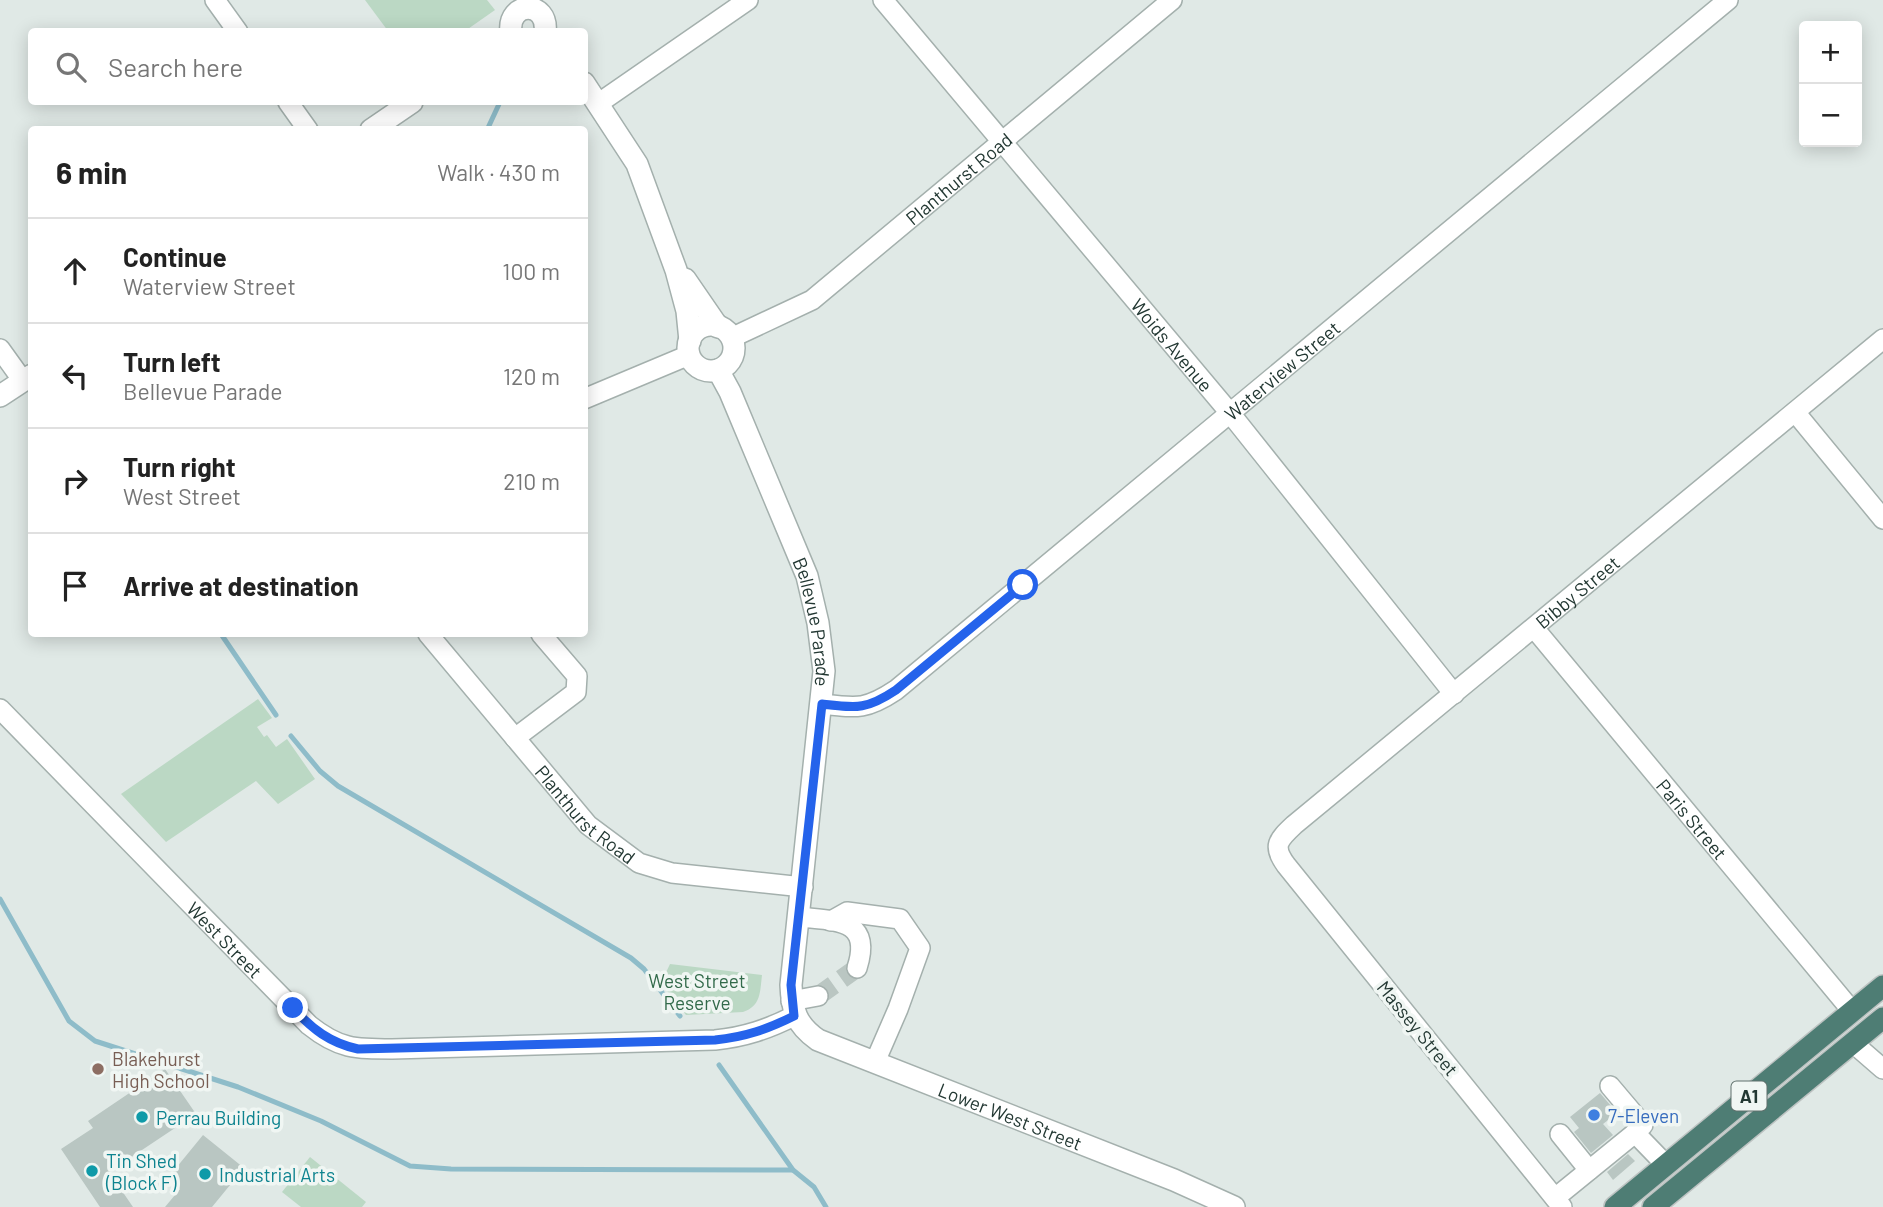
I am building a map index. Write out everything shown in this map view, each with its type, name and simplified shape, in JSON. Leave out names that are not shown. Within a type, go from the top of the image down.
[{"type":"highway","name":"A1","points":[[1615,1207],[1883,986]]},
{"type":"highway","name":"A1","points":[[1653,1207],[1883,1018]]},
{"type":"street","points":[[215,0],[235,28]]},
{"type":"street","points":[[599,103],[748,0]]},
{"type":"street","name":"Woids Avenue","points":[[883,0],[1230,413],[1454,694]]},
{"type":"street","name":"Planthurst Road","points":[[724,332],[811,300],[1172,0]]},
{"type":"street","name":"Waterview Street","points":[[822,704],[853,707],[874,704],[896,690],[1728,0]]},
{"type":"street","points":[[511,28],[516,5],[531,8],[541,14],[545,20],[545,28]]},
{"type":"street","points":[[588,88],[637,164],[676,270],[687,311],[689,348],[700,368],[718,370],[728,364],[734,345],[676,270]]},
{"type":"street","points":[[290,105],[305,126]]},
{"type":"street","points":[[377,126],[408,105]]},
{"type":"street","points":[[588,397],[689,348],[701,328],[724,332]]},
{"type":"street","name":"Bibby Street","points":[[1277,848],[1283,835],[1294,825],[1883,338]]},
{"type":"street","points":[[0,349],[27,378],[0,397]]},
{"type":"street","name":"Bellevue Parade","points":[[718,370],[807,576],[818,623],[822,659],[822,704],[791,985],[793,1009]]},
{"type":"street","points":[[1795,412],[1883,519]]},
{"type":"street","name":"Paris Street","points":[[1534,628],[1852,1011]]},
{"type":"street","name":"Planthurst Road","points":[[431,637],[588,825],[639,863],[672,873],[803,887]]},
{"type":"street","points":[[515,738],[576,692],[577,676],[544,637]]},
{"type":"street","name":"West Street","points":[[0,709],[309,1025],[340,1045],[358,1049],[380,1049],[740,1038],[758,1033],[818,996]]},
{"type":"street","name":"Massey Street","points":[[1277,848],[1286,865],[1558,1203]]},
{"type":"street","points":[[831,921],[846,912],[900,919],[920,948],[898,1009],[874,1062]]},
{"type":"street","points":[[799,917],[849,924],[857,932],[861,955],[857,968]]},
{"type":"street","name":"Lower West Street","points":[[793,1009],[802,1027],[818,1040],[1174,1180],[1234,1207]]},
{"type":"street","points":[[1853,1043],[1883,1069]]},
{"type":"street","points":[[1558,1203],[1589,1170],[1643,1125],[1610,1086]]},
{"type":"street","points":[[1634,1133],[1666,1165]]},
{"type":"street","points":[[1560,1134],[1589,1170]]},
{"type":"green space","points":[[365,0],[487,0],[495,10],[469,28],[386,28]]},
{"type":"green space","points":[[258,699],[272,718],[257,727],[264,737],[267,735],[276,747],[287,739],[315,779],[278,804],[256,781],[166,842],[121,794]]},
{"type":"green space","name":"West Street Reserve","points":[[670,964],[762,975],[758,998],[753,1006],[743,1012],[686,1015],[661,983]]},
{"type":"green space","points":[[310,1157],[366,1202],[362,1207],[301,1207],[282,1192]]},
{"type":"building","name":"Perrau Building","points":[[165,1069],[196,1114],[109,1172],[133,1207],[100,1207],[61,1149],[93,1128],[88,1121]]},
{"type":"building","name":"7-Eleven","points":[[1600,1093],[1617,1113],[1603,1124],[1613,1135],[1591,1153],[1574,1132],[1579,1128],[1570,1117]]},
{"type":"building","name":"Industrial Arts","points":[[203,1135],[244,1168],[212,1207],[165,1207],[180,1189],[167,1179]]},
{"type":"building","points":[[1628,1154],[1635,1161],[1613,1180],[1607,1172]]},
{"type":"waterway","points":[[489,126],[499,105]]},
{"type":"waterway","points":[[223,637],[276,715]]},
{"type":"waterway","points":[[291,736],[320,771],[338,786],[631,958],[644,969],[680,1016]]},
{"type":"waterway","points":[[0,899],[69,1021],[95,1041],[238,1087],[321,1121],[410,1166],[451,1169],[793,1170]]},
{"type":"waterway","points":[[719,1065],[793,1170],[814,1187],[826,1207]]},
{"type":"tunnel","points":[[818,996],[857,968]]},
{"type":"place","name":"Blakehurst High School","points":[[98,1069]]},
{"type":"place","name":"7-Eleven","points":[[1594,1115]]},
{"type":"place","name":"Perrau Building","points":[[142,1117]]},
{"type":"place","name":"Tin Shed (Block F)","points":[[92,1171]]},
{"type":"place","name":"Industrial Arts","points":[[205,1174]]},
{"type":"route","points":[[293,1008],[324,1037],[340,1045],[358,1049],[715,1040],[758,1033],[794,1016],[791,985],[822,704],[853,707],[874,704],[896,690],[1023,585]]}]
